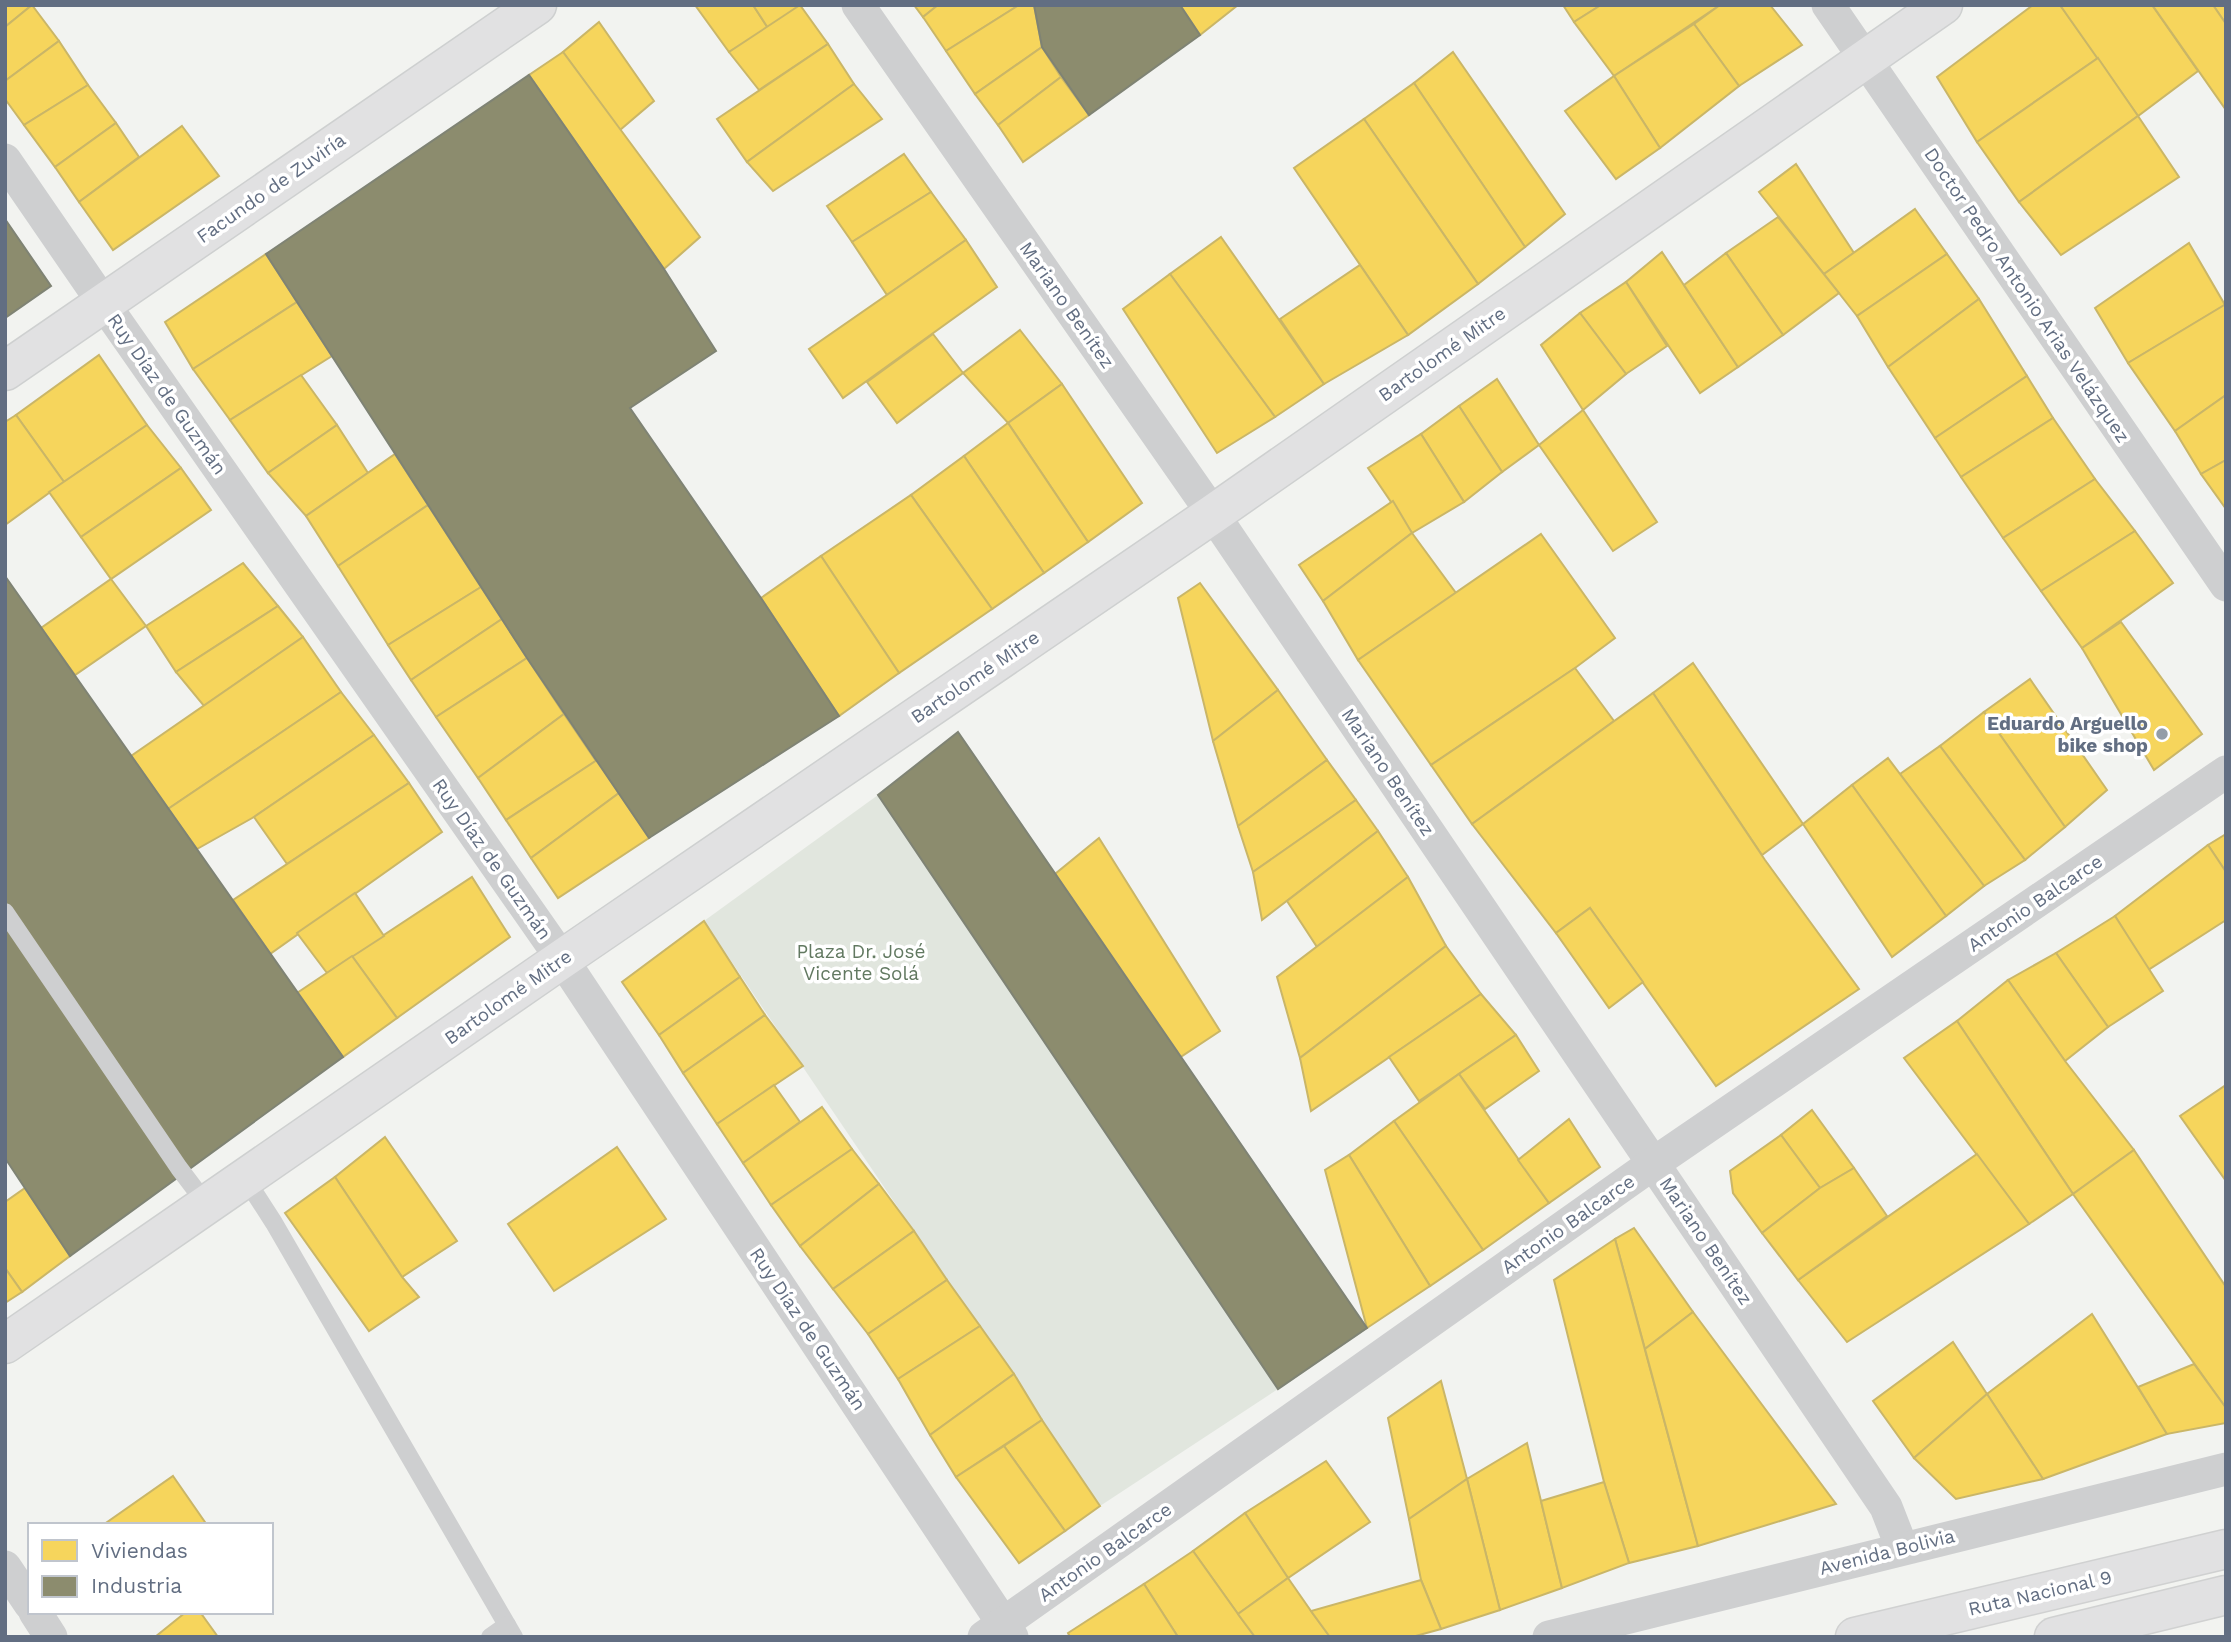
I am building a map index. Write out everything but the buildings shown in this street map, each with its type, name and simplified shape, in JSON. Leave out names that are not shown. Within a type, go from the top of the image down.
[{"type":"street","name":"Facundo de Zuviría","points":[[5,371],[537,5]]},
{"type":"street","name":"Mariano Benítez","points":[[858,5],[1213,514],[1654,1163],[1886,1507],[1902,1548]]},
{"type":"street","name":"Doctor Pedro Antonio Arias Velázquez","points":[[1828,5],[2226,585]]},
{"type":"street","name":"Bartolomé Mitre","points":[[5,1345],[562,959],[1213,514],[1943,5]]},
{"type":"street","name":"Ruy Díaz de Guzmán","points":[[5,160],[562,959],[1000,1632]]},
{"type":"street","name":"Antonio Balcarce","points":[[1000,1632],[1654,1163],[2226,772]]},
{"type":"street","name":"Avenida Bolivia","points":[[1549,1637],[2226,1469]]},
{"type":"street","name":"Ruta Nacional 9","points":[[1855,1637],[2226,1549]]},
{"type":"street","points":[[5,1567],[28,1601]]},
{"type":"street","points":[[2054,1637],[2226,1595]]},
{"type":"street","points":[[36,1614],[51,1637]]},
{"type":"lane","points":[[5,912],[207,1205]]},
{"type":"lane","points":[[245,1178],[274,1223],[510,1631],[490,1637]]},
{"type":"green space","name":"Plaza Dr. José Vicente Solá","points":[[878,795],[1278,1389],[1100,1506],[704,921]]},
{"type":"place","name":"Eduardo Arguello bike shop","points":[[2162,734]]}]
